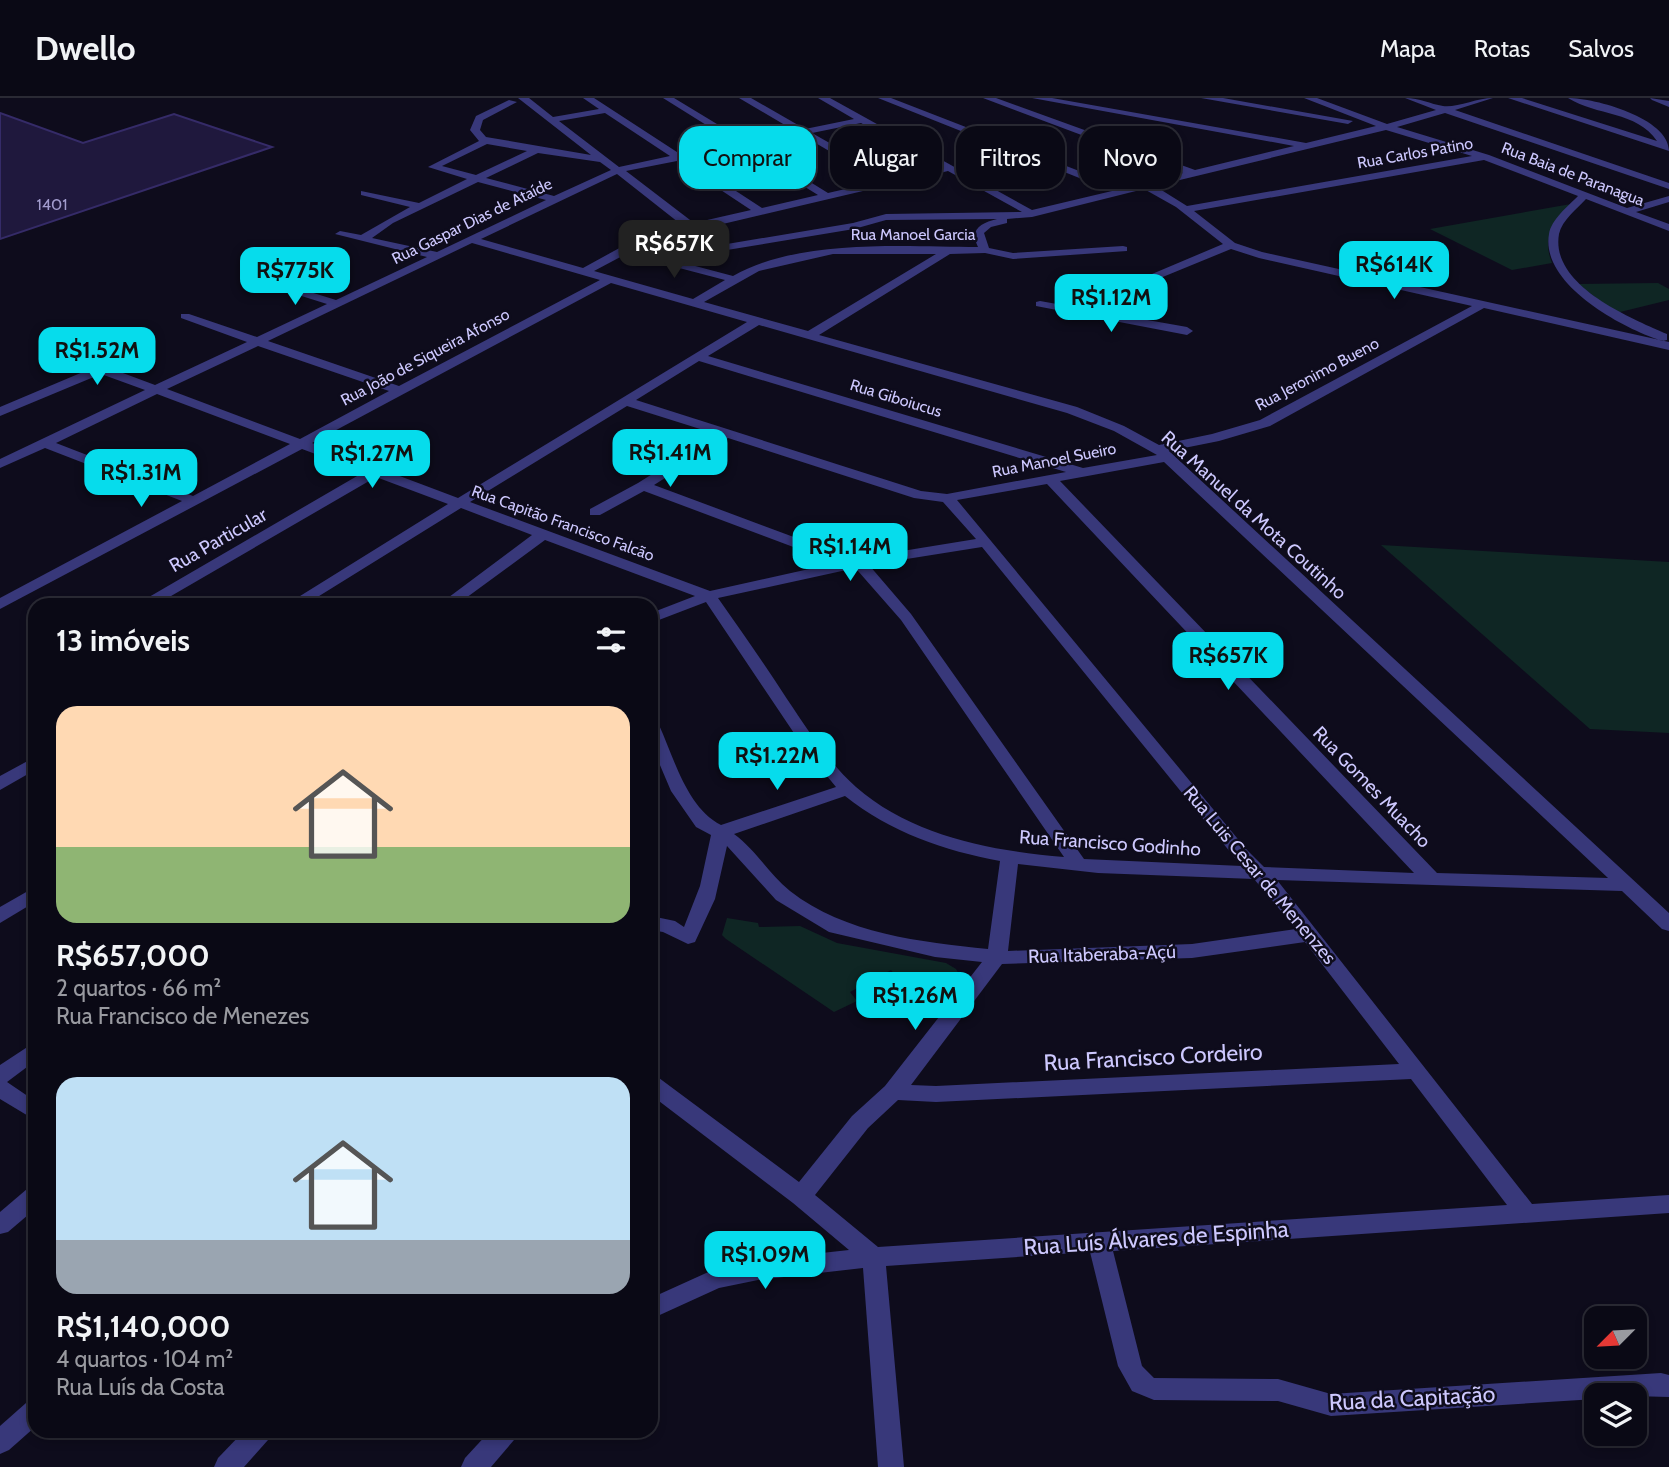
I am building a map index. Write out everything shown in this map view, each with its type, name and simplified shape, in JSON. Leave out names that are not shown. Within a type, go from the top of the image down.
[{"type":"street","points":[[589,98],[679,155]]},
{"type":"street","points":[[668,98],[712,126]]},
{"type":"street","points":[[744,98],[792,126]]},
{"type":"street","points":[[823,98],[949,167],[1026,215]]},
{"type":"street","points":[[883,98],[1125,192]]},
{"type":"street","points":[[988,98],[1195,174]]},
{"type":"street","points":[[1037,98],[1308,146]]},
{"type":"street","points":[[1206,98],[1381,126]]},
{"type":"street","points":[[1309,98],[1381,126]]},
{"type":"street","points":[[1410,98],[1669,186]]},
{"type":"street","points":[[1181,178],[1488,98]]},
{"type":"street","points":[[1513,98],[1668,147]]},
{"type":"street","points":[[1573,98],[1642,121],[1654,129],[1668,147]]},
{"type":"street","points":[[1655,98],[1669,104]]},
{"type":"street","points":[[604,160],[486,141],[475,130],[476,122],[489,111],[519,100],[550,120],[618,170],[692,227]]},
{"type":"street","points":[[550,120],[609,110]]},
{"type":"street","points":[[1324,117],[1342,111]]},
{"type":"street","name":"Rua Gaspar Dias de Ataíde","points":[[816,129],[863,120]]},
{"type":"street","name":"Rua Baia de Paranagua","points":[[1381,126],[1486,157],[1669,228]]},
{"type":"street","points":[[486,141],[433,167],[556,200]]},
{"type":"street","points":[[364,238],[419,206],[536,150]]},
{"type":"street","name":"Rua Gaspar Dias de Ataíde","points":[[0,464],[618,170],[679,156]]},
{"type":"street","name":"Rua Carlos Patino","points":[[1185,209],[1486,157]]},
{"type":"street","points":[[942,169],[949,167]]},
{"type":"street","points":[[728,189],[761,212]]},
{"type":"street","points":[[815,189],[828,197]]},
{"type":"street","points":[[583,272],[638,242],[692,227],[863,189]]},
{"type":"street","points":[[985,250],[979,232],[987,225],[1136,189]]},
{"type":"street","points":[[1152,189],[1185,209],[1231,245],[1292,263],[1669,346]]},
{"type":"street","points":[[365,193],[419,206]]},
{"type":"street","points":[[1584,195],[1555,231],[1554,251],[1562,268],[1574,286],[1594,302],[1669,340]]},
{"type":"street","points":[[1627,211],[1669,199]]},
{"type":"street","points":[[638,242],[727,247],[765,243],[886,217],[1026,215]]},
{"type":"street","points":[[340,234],[439,256]]},
{"type":"street","name":"Rua Manuel da Mota Coutinho","points":[[472,240],[1080,413],[1120,428],[1162,453],[1669,924]]},
{"type":"street","points":[[1099,287],[1127,288],[1231,245]]},
{"type":"street","name":"Rua Manoel Garcia","points":[[692,304],[760,266],[838,250],[985,250],[1013,256],[1123,249]]},
{"type":"street","points":[[623,250],[733,279]]},
{"type":"street","points":[[807,337],[933,261],[945,253],[945,250]]},
{"type":"street","points":[[261,280],[338,304]]},
{"type":"street","name":"Rua João de Siqueira Afonso","points":[[0,604],[608,280]]},
{"type":"street","points":[[1041,304],[1187,331]]},
{"type":"street","name":"Rua Jeronimo Bueno","points":[[1162,453],[1265,423],[1482,304]]},
{"type":"street","points":[[185,317],[400,391]]},
{"type":"street","points":[[304,598],[755,322]]},
{"type":"street","name":"Rua Capitão Francisco Falcão","points":[[52,351],[709,596]]},
{"type":"street","name":"Rua Giboiucus","points":[[698,357],[1084,472]]},
{"type":"street","points":[[0,412],[99,370]]},
{"type":"street","name":"Rua Manoel Sueiro","points":[[626,401],[919,495],[947,498],[1051,479],[1162,453]]},
{"type":"street","points":[[595,512],[643,486],[725,434]]},
{"type":"street","points":[[45,443],[194,501]]},
{"type":"street","name":"Rua Particular","points":[[157,598],[374,472]]},
{"type":"street","name":"Rua Gomes Muacho","points":[[1051,479],[1432,880]]},
{"type":"street","points":[[643,486],[863,568],[906,617],[1078,864]]},
{"type":"street","name":"Rua Luis Cesar de Menenzes","points":[[947,498],[1311,934],[1526,1213]]},
{"type":"street","points":[[454,598],[543,534]]},
{"type":"street","points":[[658,615],[709,596],[856,564],[986,542]]},
{"type":"street","name":"Rua Francisco Godinho","points":[[709,596],[820,760],[847,789],[887,818],[966,848],[1010,858],[1078,864],[1432,880],[1625,885]]},
{"type":"street","name":"Rua Itaberaba-Açú","points":[[658,741],[680,791],[702,823],[720,832],[741,848],[783,895],[824,923],[934,950],[997,957],[1192,951],[1311,934]]},
{"type":"street","points":[[0,783],[28,766]]},
{"type":"street","points":[[658,924],[668,926],[688,937],[703,910],[711,888],[720,832],[847,789]]},
{"type":"street","points":[[801,1196],[860,1122],[893,1093],[997,957],[1001,943],[1010,858]]},
{"type":"street","points":[[0,916],[28,898]]},
{"type":"street","points":[[0,1076],[28,1056]]},
{"type":"street","name":"Rua Francisco Cordeiro","points":[[893,1093],[936,1094],[1416,1071]]},
{"type":"street","points":[[0,1088],[28,1107]]},
{"type":"street","points":[[658,1089],[801,1196],[874,1257],[891,1467]]},
{"type":"street","points":[[0,1225],[28,1202]]},
{"type":"street","name":"Rua Luís Álvares de Espinha","points":[[658,1306],[715,1279],[758,1270],[874,1257],[1669,1204]]},
{"type":"street","name":"Rua da Capitação","points":[[1099,1242],[1130,1366],[1134,1378],[1145,1388],[1287,1390],[1317,1403],[1331,1405],[1661,1384],[1669,1386]]},
{"type":"street","points":[[0,1442],[28,1417]]},
{"type":"street","points":[[227,1467],[254,1438]]},
{"type":"street","points":[[474,1467],[500,1438]]},
{"type":"green space","points":[[1571,204],[1549,238],[1552,263],[1512,270],[1430,229]]},
{"type":"green space","points":[[1658,283],[1669,289],[1669,300],[1616,313],[1578,284]]},
{"type":"green space","points":[[1381,545],[1669,562],[1669,733],[1590,729]]},
{"type":"green space","points":[[727,918],[758,923],[759,927],[800,926],[837,943],[946,963],[956,969],[960,976],[928,1016],[891,970],[850,992],[857,1001],[834,1012],[726,939],[722,935]]},
{"type":"building","points":[[0,113],[83,143],[174,114],[272,147],[0,239]]}]
